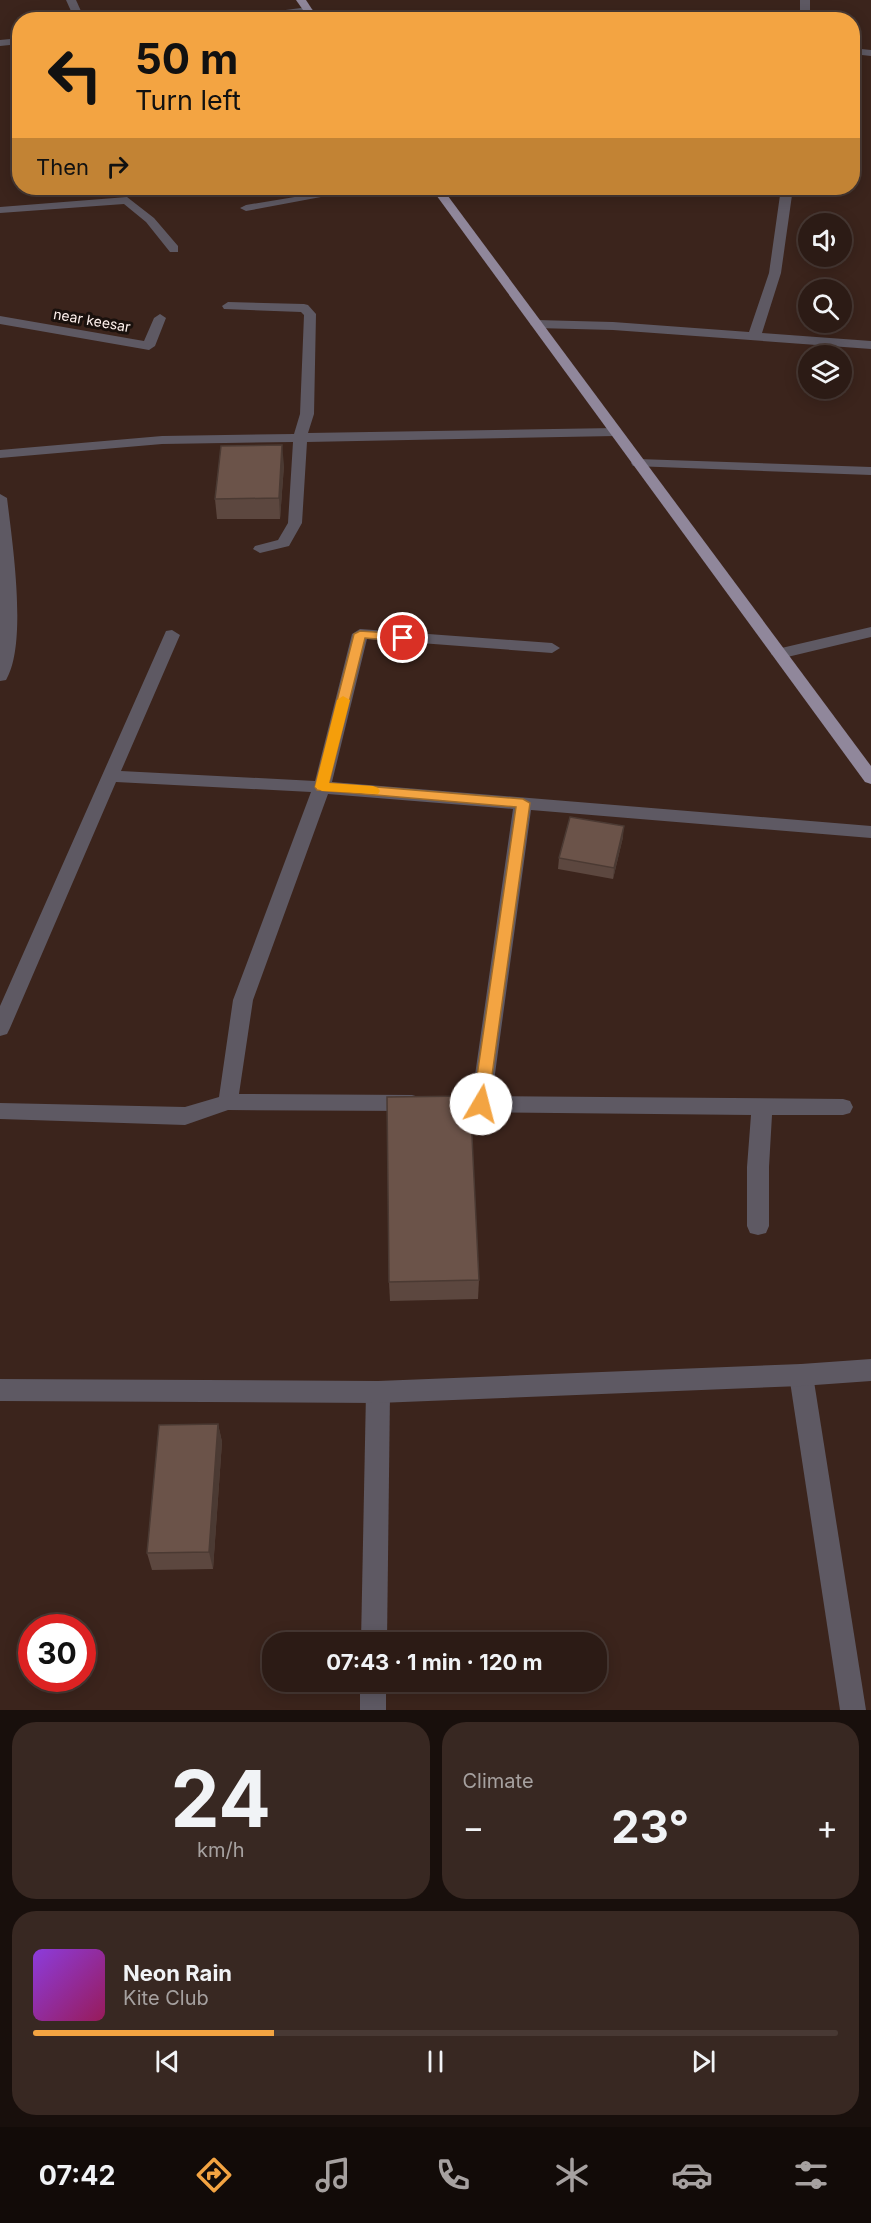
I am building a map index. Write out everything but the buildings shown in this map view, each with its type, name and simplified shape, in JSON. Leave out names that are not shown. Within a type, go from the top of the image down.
[{"type":"main road","points":[[302,0],[308,10]]},
{"type":"main road","points":[[442,195],[871,778]]},
{"type":"street","points":[[289,12],[308,10]]},
{"type":"street","points":[[246,208],[316,195]]},
{"type":"street","points":[[754,338],[775,273],[785,195]]},
{"type":"street","points":[[0,210],[127,200],[150,220],[174,249]]},
{"type":"street","points":[[228,306],[304,308],[310,314],[307,414],[300,436],[295,523],[284,543],[260,549]]},
{"type":"street","name":"near keesar","points":[[0,320],[149,345],[160,318]]},
{"type":"street","points":[[536,324],[613,326],[871,345]]},
{"type":"street","points":[[0,454],[162,440],[615,432]]},
{"type":"street","points":[[638,463],[871,471]]},
{"type":"street","points":[[0,498],[10,603],[7,653],[0,676]]},
{"type":"street","points":[[779,654],[871,632]]},
{"type":"street","points":[[228,1102],[243,1000],[322,787],[360,634],[552,648]]},
{"type":"street","points":[[0,1028],[172,635]]},
{"type":"street","points":[[112,776],[322,787],[871,832]]},
{"type":"street","points":[[481,1104],[523,803]]},
{"type":"street","points":[[0,1111],[185,1116],[228,1102],[843,1107]]},
{"type":"street","points":[[758,1226],[758,1167],[762,1107]]},
{"type":"street","points":[[0,1390],[378,1392],[801,1375],[871,1370]]},
{"type":"street","points":[[801,1375],[853,1710]]},
{"type":"street","points":[[374,1632],[378,1392]]},
{"type":"street","points":[[373,1692],[373,1710]]},
{"type":"slow traffic","points":[[343,700],[322,787],[373,791]]},
{"type":"route","points":[[403,638],[360,634],[322,787],[523,803],[481,1104]]}]
